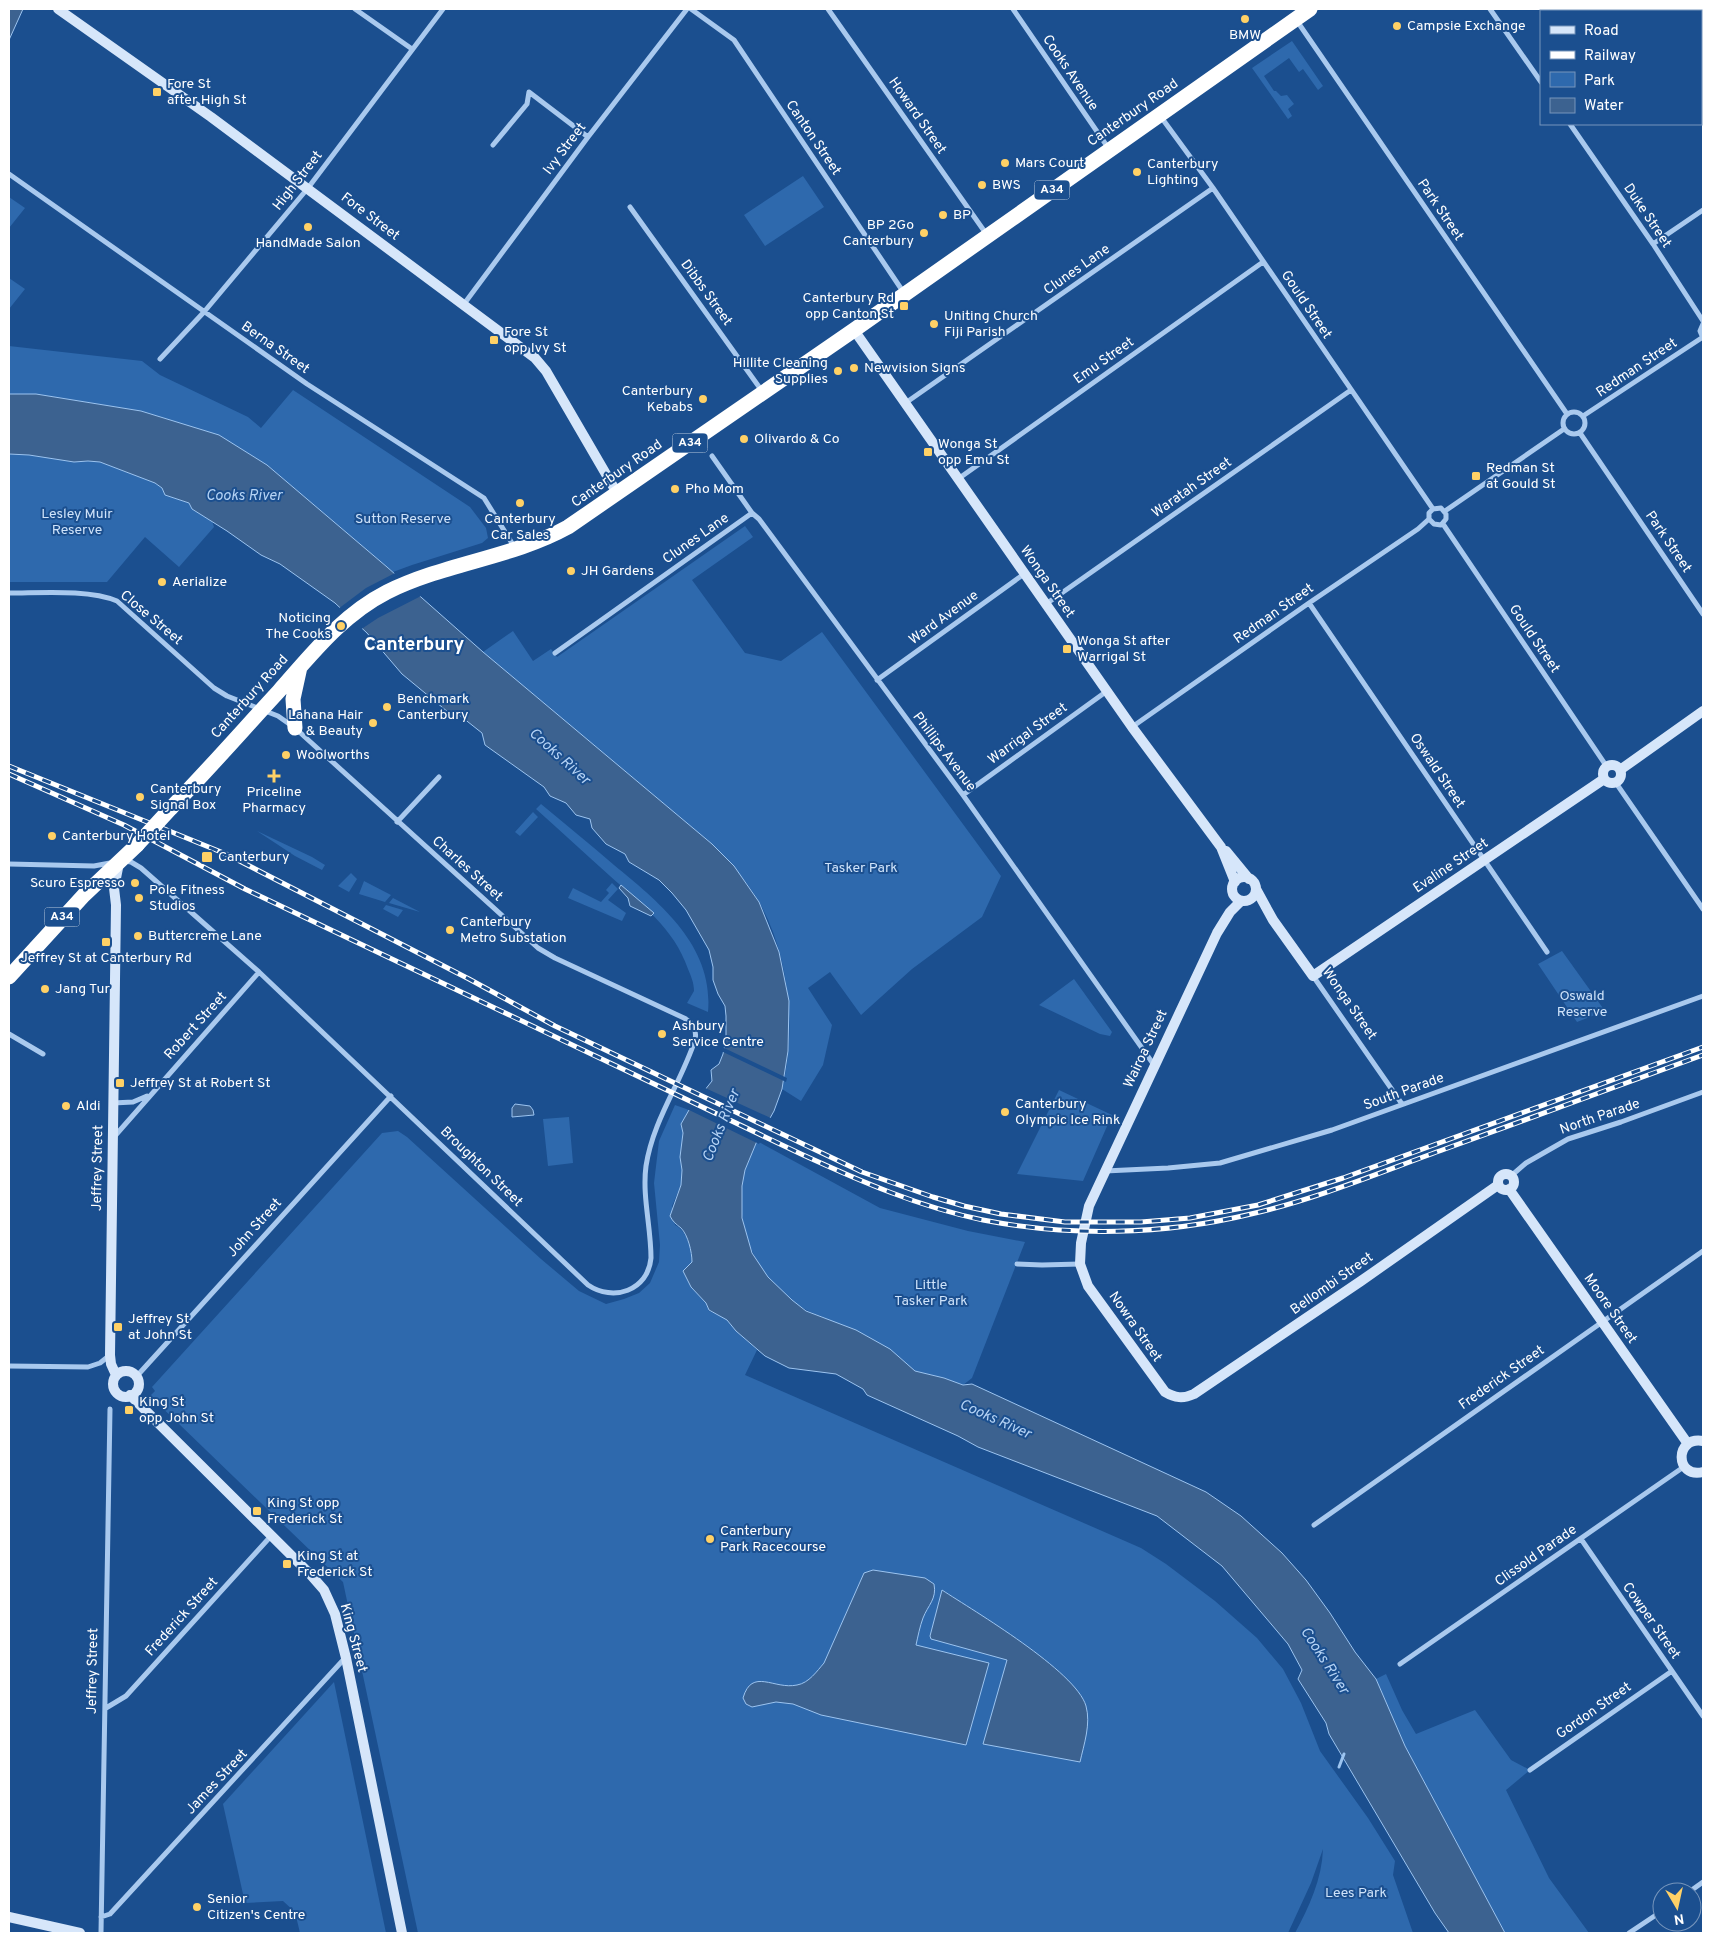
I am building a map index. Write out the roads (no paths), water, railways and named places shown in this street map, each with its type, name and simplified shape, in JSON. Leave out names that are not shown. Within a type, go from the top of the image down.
[{"type":"highway","name":"Canterbury Road","points":[[9,977],[84,895],[137,845],[262,710],[330,633],[374,600],[406,583],[545,539],[568,527],[854,330],[1310,9]]},
{"type":"highway","points":[[295,728],[294,699],[300,666]]},
{"type":"street","name":"Fore Street","points":[[58,9],[308,188],[535,358],[546,371],[617,493]]},
{"type":"street","points":[[355,9],[412,49]]},
{"type":"street","name":"High Street","points":[[160,359],[204,312],[308,188],[443,9]]},
{"type":"street","name":"Ivy Street","points":[[464,304],[686,9]]},
{"type":"street","name":"Canton Street","points":[[691,9],[734,40],[904,293]]},
{"type":"street","name":"Howard Street","points":[[828,9],[987,236]]},
{"type":"street","name":"Cooks Avenue","points":[[1013,9],[1109,150]]},
{"type":"street","points":[[1490,9],[1540,81]]},
{"type":"street","name":"Park Street","points":[[1296,19],[1567,414]]},
{"type":"street","points":[[493,145],[527,104],[530,92],[588,137]]},
{"type":"street","name":"Gould Street","points":[[1160,115],[1213,188],[1433,509]]},
{"type":"street","name":"Duke Street","points":[[1571,125],[1653,244],[1703,323]]},
{"type":"street","name":"Berna Street","points":[[9,174],[307,384],[484,498],[516,549]]},
{"type":"street","name":"Clunes Lane","points":[[904,404],[1213,188]]},
{"type":"street","name":"Dibbs Street","points":[[630,207],[762,392]]},
{"type":"street","points":[[1653,244],[1703,210]]},
{"type":"street","name":"Emu Street","points":[[957,479],[1263,262]]},
{"type":"street","points":[[1703,323],[1700,331],[1703,338]]},
{"type":"street","name":"Wonga Street","points":[[854,330],[1132,727],[1221,847],[1232,856],[1249,879]]},
{"type":"street","name":"Redman Street","points":[[1583,416],[1703,338]]},
{"type":"street","name":"Waratah Street","points":[[1046,604],[1351,390]]},
{"type":"street","points":[[1577,412],[1583,416],[1584,427],[1580,432],[1572,434],[1564,429],[1562,420],[1567,414],[1577,412]]},
{"type":"street","points":[[1445,511],[1564,429]]},
{"type":"street","name":"Park Street","points":[[1580,432],[1703,614]]},
{"type":"street","name":"Phillips Avenue","points":[[712,456],[752,513],[759,519],[962,795],[1154,1066]]},
{"type":"street","points":[[1441,508],[1445,511],[1446,519],[1443,524],[1436,525],[1429,519],[1429,513],[1433,509],[1441,508]]},
{"type":"street","name":"Clunes Lane","points":[[555,653],[752,513]]},
{"type":"street","name":"Redman Street","points":[[1132,727],[1309,603],[1418,530],[1429,519]]},
{"type":"street","name":"Gould Street","points":[[1443,524],[1607,767]]},
{"type":"street","name":"Ward Avenue","points":[[877,680],[1024,574]]},
{"type":"street","name":"Close Street","points":[[9,593],[91,594],[105,596],[117,601],[214,688],[227,696],[262,710]]},
{"type":"street","name":"Oswald Street","points":[[1309,603],[1547,952]]},
{"type":"street","name":"Warrigal Street","points":[[962,795],[1107,691]]},
{"type":"street","name":"Charles Street","points":[[262,710],[278,716],[295,728],[538,948],[555,958],[688,1020],[694,1026],[696,1035]]},
{"type":"street","points":[[1620,770],[1703,711]]},
{"type":"street","points":[[1613,765],[1620,770],[1622,776],[1616,783],[1608,783],[1604,779],[1603,772],[1607,767],[1613,765]]},
{"type":"street","points":[[397,822],[439,777]]},
{"type":"street","name":"Evaline Street","points":[[1313,976],[1604,779]]},
{"type":"street","points":[[1616,783],[1703,910]]},
{"type":"street","name":"Wonga Street","points":[[1221,847],[1234,885]]},
{"type":"street","points":[[9,864],[94,866],[119,862]]},
{"type":"street","name":"Broughton Street","points":[[119,862],[131,862],[141,868],[259,972],[582,1279],[602,1293],[616,1294],[625,1292],[640,1282],[650,1265],[651,1250],[645,1193],[646,1165],[664,1108],[694,1045],[696,1035]]},
{"type":"street","name":"Jeffrey Street","points":[[110,1355],[116,905],[114,888],[119,862]]},
{"type":"street","points":[[1242,878],[1249,879],[1255,884],[1249,896],[1235,896],[1234,885],[1242,878]]},
{"type":"street","name":"Wairoa Street","points":[[1080,1264],[1089,1206],[1217,932],[1234,885]]},
{"type":"street","name":"Wonga Street","points":[[1249,896],[1273,920],[1402,1104]]},
{"type":"street","name":"Wairoa Street","points":[[1217,932],[1230,912],[1249,896]]},
{"type":"street","name":"Robert Street","points":[[112,1139],[259,972]]},
{"type":"street","name":"South Parade","points":[[1104,1171],[1220,1163],[1332,1130],[1703,996]]},
{"type":"street","points":[[9,1034],[44,1054]]},
{"type":"street","name":"North Parade","points":[[1511,1176],[1526,1163],[1568,1139],[1703,1092]]},
{"type":"street","points":[[113,1103],[133,1102],[150,1095]]},
{"type":"street","name":"John Street","points":[[136,1376],[391,1096]]},
{"type":"street","points":[[1502,1175],[1511,1176],[1514,1184],[1510,1189],[1501,1189],[1498,1185],[1498,1179],[1502,1175]]},
{"type":"street","name":"Bellombi Street","points":[[1177,1397],[1186,1397],[1194,1394],[1220,1378],[1498,1185]]},
{"type":"street","name":"Moore Street","points":[[1510,1189],[1688,1444]]},
{"type":"street","name":"Frederick Street","points":[[1314,1525],[1703,1251]]},
{"type":"street","points":[[1017,1264],[1080,1264]]},
{"type":"street","name":"Nowra Street","points":[[1080,1264],[1088,1286],[1158,1384],[1165,1392],[1177,1397]]},
{"type":"street","points":[[110,1355],[111,1364],[116,1375],[113,1383],[115,1391],[122,1396],[130,1395],[138,1388],[136,1376],[127,1371],[116,1375]]},
{"type":"street","points":[[9,1366],[88,1367],[100,1363],[110,1355]]},
{"type":"street","name":"King Street","points":[[130,1395],[324,1590],[335,1614],[346,1658],[402,1933]]},
{"type":"street","name":"Jeffrey Street","points":[[101,1933],[110,1409]]},
{"type":"street","points":[[1703,1442],[1694,1441],[1688,1444],[1682,1455],[1685,1466],[1693,1473],[1703,1472]]},
{"type":"street","name":"Clissold Parade","points":[[1400,1664],[1685,1466]]},
{"type":"street","name":"Frederick Street","points":[[106,1708],[126,1696],[271,1536]]},
{"type":"street","name":"Cowper Street","points":[[1580,1539],[1703,1716]]},
{"type":"street","name":"James Street","points":[[102,1918],[110,1914],[346,1658]]},
{"type":"street","name":"Gordon Street","points":[[1530,1770],[1672,1671]]},
{"type":"street","points":[[9,1918],[80,1933]]},
{"type":"street","points":[[1629,1933],[1652,1918]]},
{"type":"water","points":[[9,9],[23,9],[9,40]]},
{"type":"water","name":"Cooks River","points":[[9,394],[36,394],[141,411],[219,435],[267,465],[483,652],[712,844],[734,866],[759,902],[779,952],[789,1001],[788,1051],[782,1089],[774,1111],[757,1141],[745,1170],[742,1186],[742,1218],[752,1253],[768,1277],[806,1311],[856,1330],[890,1349],[915,1371],[963,1385],[972,1384],[1206,1492],[1241,1516],[1282,1553],[1306,1580],[1355,1652],[1376,1679],[1405,1746],[1505,1933],[1449,1933],[1435,1913],[1329,1734],[1326,1723],[1298,1679],[1302,1670],[1288,1644],[1222,1566],[1157,1516],[978,1447],[867,1395],[863,1389],[836,1374],[789,1368],[765,1356],[736,1331],[727,1320],[709,1310],[706,1303],[691,1287],[683,1271],[692,1262],[688,1239],[670,1216],[681,1185],[682,1170],[680,1157],[683,1133],[681,1124],[689,1110],[712,1081],[711,1070],[719,1064],[723,1054],[726,1039],[726,1016],[725,1006],[713,980],[713,967],[709,950],[686,910],[659,880],[629,862],[625,854],[606,844],[592,828],[590,819],[576,815],[566,803],[550,796],[544,787],[485,745],[482,733],[458,714],[448,712],[402,674],[367,633],[335,603],[280,564],[261,555],[192,509],[189,503],[165,495],[162,488],[155,483],[100,462],[74,462],[9,454]]},
{"type":"water","points":[[621,885],[654,913],[651,916],[630,906],[628,898],[619,888]]},
{"type":"water","points":[[515,1104],[530,1106],[534,1115],[512,1117],[512,1108]]},
{"type":"water","points":[[873,1570],[925,1578],[934,1584],[933,1598],[923,1618],[916,1645],[989,1663],[966,1745],[821,1715],[793,1704],[776,1702],[752,1707],[746,1704],[743,1698],[747,1689],[752,1684],[765,1682],[788,1686],[797,1685],[805,1682],[816,1673],[824,1663],[864,1573]]},
{"type":"water","points":[[942,1590],[1044,1659],[1064,1676],[1078,1692],[1086,1706],[1088,1720],[1080,1762],[983,1744],[1007,1660],[931,1639],[930,1636]]},
{"type":"waterway","points":[[1339,1767],[1344,1754]]},
{"type":"railway","points":[[9,766],[226,854],[469,979],[555,1026],[862,1172],[933,1197],[1001,1214],[1065,1222],[1141,1222],[1190,1218],[1258,1205],[1343,1178],[1703,1047]]},
{"type":"railway","points":[[9,774],[124,825],[245,889],[801,1154],[913,1201],[983,1220],[1050,1229],[1117,1231],[1185,1226],[1251,1214],[1300,1201],[1349,1184],[1703,1055]]},
{"type":"place","name":"BMW","points":[[1245,19]]},
{"type":"place","name":"Campsie Exchange","points":[[1397,26]]},
{"type":"place","name":"Fore St after High St","points":[[157,92]]},
{"type":"place","name":"Mars Court","points":[[1005,163]]},
{"type":"place","name":"Canterbury Lighting","points":[[1137,172]]},
{"type":"place","name":"BWS","points":[[982,185]]},
{"type":"place","name":"BP","points":[[943,215]]},
{"type":"place","name":"HandMade Salon","points":[[308,227]]},
{"type":"place","name":"BP 2Go Canterbury","points":[[924,233]]},
{"type":"place","name":"Canterbury Rd opp Canton St","points":[[904,306]]},
{"type":"place","name":"Uniting Church Fiji Parish","points":[[934,324]]},
{"type":"place","name":"Fore St opp Ivy St","points":[[494,340]]},
{"type":"place","name":"Newvision Signs","points":[[854,368]]},
{"type":"place","name":"Hillite Cleaning Supplies","points":[[838,371]]},
{"type":"place","name":"Canterbury Kebabs","points":[[703,399]]},
{"type":"place","name":"Olivardo & Co","points":[[744,439]]},
{"type":"place","name":"Wonga St opp Emu St","points":[[928,452]]},
{"type":"place","name":"Redman St at Gould St","points":[[1476,476]]},
{"type":"place","name":"Pho Mom","points":[[675,489]]},
{"type":"place","name":"Canterbury Car Sales","points":[[520,503]]},
{"type":"place","name":"JH Gardens","points":[[571,571]]},
{"type":"place","name":"Aerialize","points":[[162,582]]},
{"type":"place","name":"Noticing The Cooks","points":[[341,626]]},
{"type":"place","name":"Wonga St after Warrigal St","points":[[1067,649]]},
{"type":"place","name":"Benchmark Canterbury","points":[[387,707]]},
{"type":"place","name":"Lahana Hair & Beauty","points":[[373,723]]},
{"type":"place","name":"Woolworths","points":[[286,755]]},
{"type":"place","name":"Priceline Pharmacy","points":[[274,776]]},
{"type":"place","name":"Canterbury Signal Box","points":[[140,797]]},
{"type":"place","name":"Canterbury Hotel","points":[[52,836]]},
{"type":"place","name":"Canterbury","points":[[207,857]]},
{"type":"place","name":"Scuro Espresso","points":[[135,883]]},
{"type":"place","name":"Pole Fitness Studios","points":[[139,898]]},
{"type":"place","name":"Canterbury Metro Substation","points":[[450,930]]},
{"type":"place","name":"Buttercreme Lane","points":[[138,936]]},
{"type":"place","name":"Jeffrey St at Canterbury Rd","points":[[106,942]]},
{"type":"place","name":"Jang Tur","points":[[45,989]]},
{"type":"place","name":"Ashbury Service Centre","points":[[662,1034]]},
{"type":"place","name":"Jeffrey St at Robert St","points":[[120,1083]]},
{"type":"place","name":"Aldi","points":[[66,1106]]},
{"type":"place","name":"Canterbury Olympic Ice Rink","points":[[1005,1112]]},
{"type":"place","name":"Jeffrey St at John St","points":[[118,1327]]},
{"type":"place","name":"King St opp John St","points":[[129,1410]]},
{"type":"place","name":"King St opp Frederick St","points":[[257,1511]]},
{"type":"place","name":"Canterbury Park Racecourse","points":[[710,1539]]},
{"type":"place","name":"King St at Frederick St","points":[[287,1564]]},
{"type":"place","name":"Senior Citizen's Centre","points":[[197,1907]]},
{"type":"district","name":"Canterbury","points":[[414,645]]},
{"type":"park label","name":"Sutton Reserve","points":[[403,519]]},
{"type":"park label","name":"Lesley Muir Reserve","points":[[77,522]]},
{"type":"park label","name":"Tasker Park","points":[[861,868]]},
{"type":"park label","name":"Oswald Reserve","points":[[1582,1004]]},
{"type":"park label","name":"Little Tasker Park","points":[[931,1294]]},
{"type":"park label","name":"Lees Park","points":[[1356,1893]]}]
